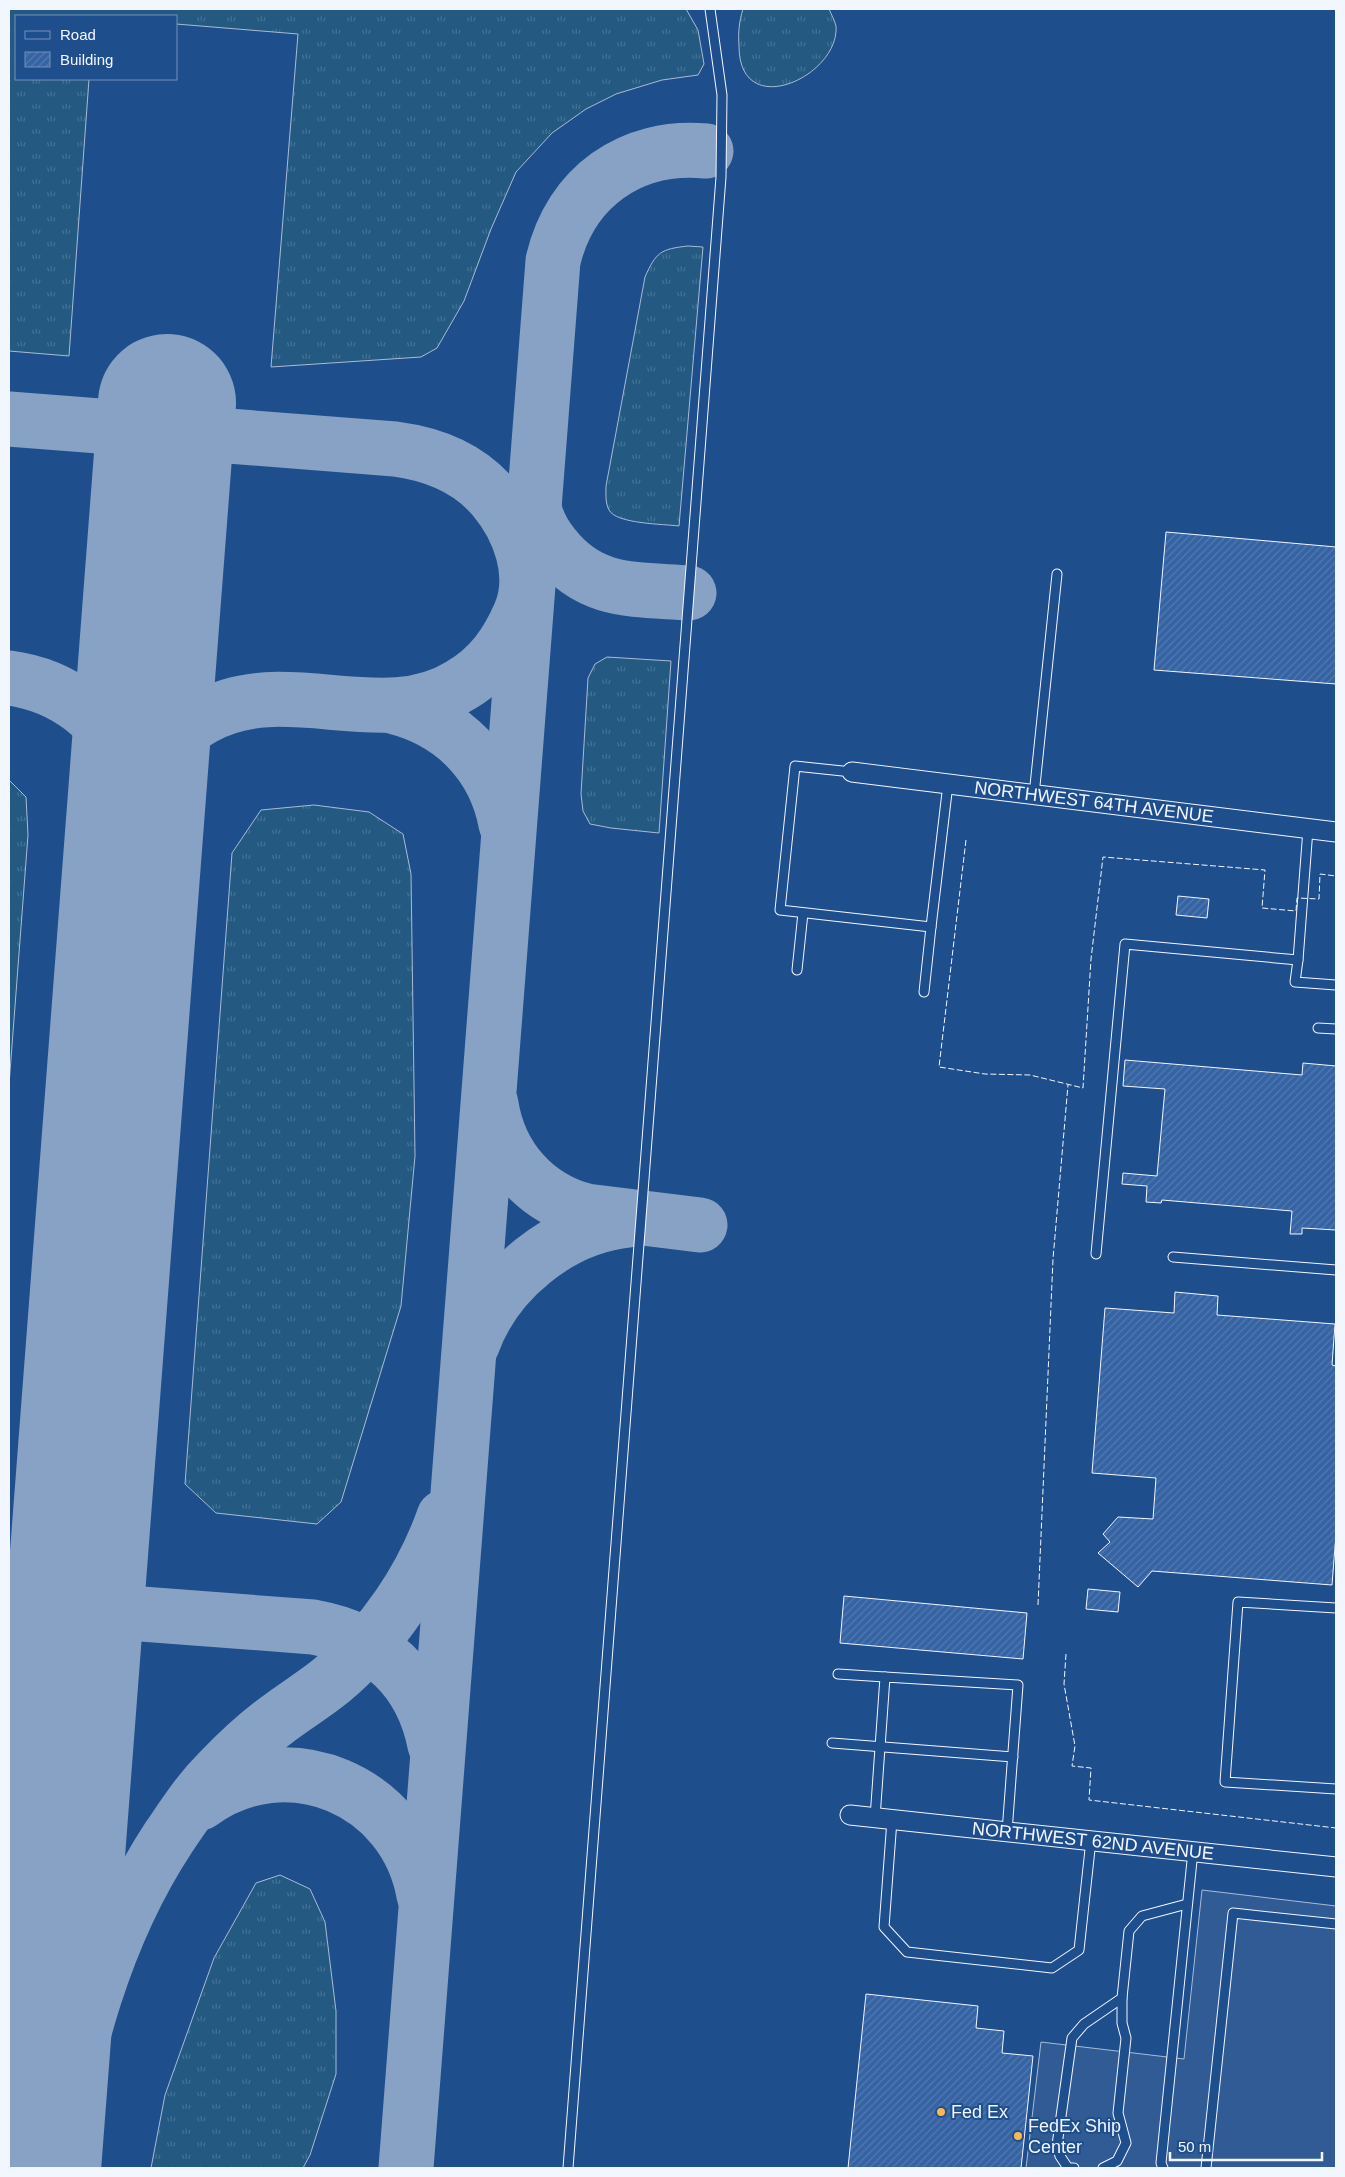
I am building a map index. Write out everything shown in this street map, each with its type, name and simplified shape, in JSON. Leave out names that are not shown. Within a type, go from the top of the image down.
[{"type":"street","name":"NORTHWEST 64TH AVENUE","points":[[852,772],[1336,832]]},
{"type":"street","name":"NORTHWEST 62ND AVENUE","points":[[850,1815],[1336,1867]]},
{"type":"lane","points":[[568,2168],[721,177],[722,94],[710,9]]},
{"type":"lane","points":[[1034,795],[1057,574]]},
{"type":"lane","points":[[852,772],[794,766],[780,910],[931,927]]},
{"type":"lane","points":[[924,992],[948,784]]},
{"type":"lane","points":[[1308,829],[1295,982],[1336,985]]},
{"type":"lane","points":[[797,970],[803,913]]},
{"type":"lane","points":[[1096,1254],[1125,944],[1298,960]]},
{"type":"lane","points":[[1318,1028],[1336,1029]]},
{"type":"lane","points":[[1173,1257],[1336,1270]]},
{"type":"lane","points":[[1336,1608],[1238,1602],[1225,1782],[1336,1789]]},
{"type":"lane","points":[[838,1674],[1018,1685],[1007,1832]]},
{"type":"lane","points":[[885,1678],[880,1747],[884,1819],[884,1927],[907,1952],[1052,1968],[1079,1950],[1091,1840]]},
{"type":"lane","points":[[832,1743],[1013,1756]]},
{"type":"lane","points":[[1163,2168],[1161,2163],[1193,1851]]},
{"type":"lane","points":[[1104,2168],[1117,2161],[1126,2143],[1118,2113],[1126,2038],[1122,2023],[1122,1998],[1129,1931],[1142,1916],[1188,1904]]},
{"type":"lane","points":[[1206,2168],[1233,1913],[1336,1924]]},
{"type":"lane","points":[[1074,2168],[1068,2168],[1060,2156],[1057,2145],[1072,2038],[1084,2024],[1122,1998]]},
{"type":"green space","points":[[9,9],[686,9],[698,30],[704,64],[698,75],[662,80],[616,94],[586,109],[552,133],[516,172],[491,229],[464,301],[437,348],[421,357],[271,367],[298,34],[178,24],[178,15],[15,15],[15,80],[89,80],[69,356],[9,351]]},
{"type":"green space","points":[[743,9],[829,9],[836,26],[833,44],[823,61],[807,75],[789,84],[771,87],[755,82],[743,69],[739,46],[739,27]]},
{"type":"green space","points":[[688,246],[703,247],[679,526],[630,521],[613,515],[609,510],[606,501],[606,486],[645,277],[660,253]]},
{"type":"green space","points":[[607,657],[671,661],[659,833],[590,824],[583,811],[581,794],[588,678],[595,664]]},
{"type":"green space","points":[[9,780],[26,797],[28,835],[9,1085]]},
{"type":"green space","points":[[314,805],[369,812],[403,834],[411,874],[415,1156],[401,1306],[341,1502],[317,1524],[216,1513],[185,1484],[232,853],[261,810]]},
{"type":"green space","points":[[280,1875],[310,1889],[325,1922],[336,2011],[336,2074],[310,2155],[303,2168],[151,2168],[165,2095],[214,1958],[256,1883]]},
{"type":"shaded area","points":[[1202,1890],[1336,1906],[1336,2168],[1026,2168],[1041,2042],[1184,2059]]},
{"type":"building","points":[[1166,532],[1336,547],[1336,684],[1154,670]]},
{"type":"building","points":[[1178,896],[1209,899],[1207,918],[1176,915]]},
{"type":"building","points":[[1125,1060],[1302,1075],[1303,1063],[1336,1066],[1336,1230],[1302,1228],[1302,1234],[1290,1234],[1292,1211],[1162,1200],[1161,1203],[1146,1202],[1147,1186],[1122,1184],[1123,1173],[1157,1176],[1165,1089],[1123,1086]]},
{"type":"building","points":[[1175,1292],[1218,1296],[1217,1315],[1335,1324],[1332,1365],[1336,1366],[1336,1534],[1332,1585],[1152,1571],[1138,1587],[1098,1553],[1110,1542],[1103,1534],[1118,1517],[1153,1519],[1156,1478],[1092,1473],[1105,1308],[1174,1313]]},
{"type":"building","points":[[1088,1589],[1120,1592],[1118,1612],[1086,1609]]},
{"type":"building","points":[[844,1596],[1027,1613],[1023,1659],[840,1643]]},
{"type":"building","name":"Fed Ex","points":[[866,1994],[978,2006],[976,2028],[1004,2031],[1002,2053],[1033,2056],[1021,2168],[848,2168]]},
{"type":"taxiway","points":[[406,2168],[553,261],[561,235],[574,212],[589,192],[608,176],[629,163],[653,155],[679,151],[706,151]]},
{"type":"taxiway","points":[[9,419],[409,451],[449,464],[484,487],[503,510],[518,538],[523,553],[527,584],[520,614],[497,654],[481,671],[461,685],[430,699],[399,705],[268,700],[235,704],[204,717],[186,728],[173,740],[153,769],[142,802],[134,839]]},
{"type":"taxiway","points":[[534,507],[539,524],[550,542],[568,562],[583,573],[615,586],[650,591],[689,593]]},
{"type":"taxiway","points":[[9,678],[48,688],[65,697],[82,708],[110,736],[120,753],[130,778],[133,825]]},
{"type":"taxiway","points":[[395,707],[435,723],[453,735],[468,749],[492,783],[506,824]]},
{"type":"taxiway","points":[[491,1104],[495,1123],[511,1158],[522,1172],[551,1196],[568,1205],[586,1211],[700,1225]]},
{"type":"taxiway","points":[[472,1345],[483,1321],[497,1299],[533,1261],[555,1245],[579,1233],[603,1225],[629,1220]]},
{"type":"taxiway","points":[[54,2168],[82,2038],[95,1996],[126,1914],[146,1875],[186,1812],[238,1752],[285,1714],[332,1680],[351,1663],[384,1626],[399,1606],[424,1563],[444,1517]]},
{"type":"taxiway","points":[[9,1604],[313,1627],[337,1633],[358,1641],[394,1665],[408,1681],[420,1700],[429,1721],[435,1745]]},
{"type":"taxiway","points":[[200,1803],[234,1784],[269,1776],[304,1776],[338,1786],[368,1803],[394,1827],[413,1858],[424,1895]]},
{"type":"taxiway","points":[[9,2115],[10,2168]]},
{"type":"runway","points":[[32,2168],[167,403]]},
{"type":"fence","points":[[966,840],[939,1067],[985,1074],[1030,1075],[1083,1088],[1091,959],[1103,857],[1265,870],[1262,908],[1296,911],[1297,898],[1319,899],[1320,874],[1336,876]]},
{"type":"fence","points":[[1038,1605],[1053,1259],[1068,1085]]},
{"type":"fence","points":[[1066,1654],[1064,1684],[1075,1746],[1072,1766],[1091,1768],[1089,1800],[1336,1828]]},
{"type":"place","name":"Fed Ex","points":[[941,2112]]},
{"type":"place","name":"FedEx Ship Center","points":[[1018,2136]]}]
